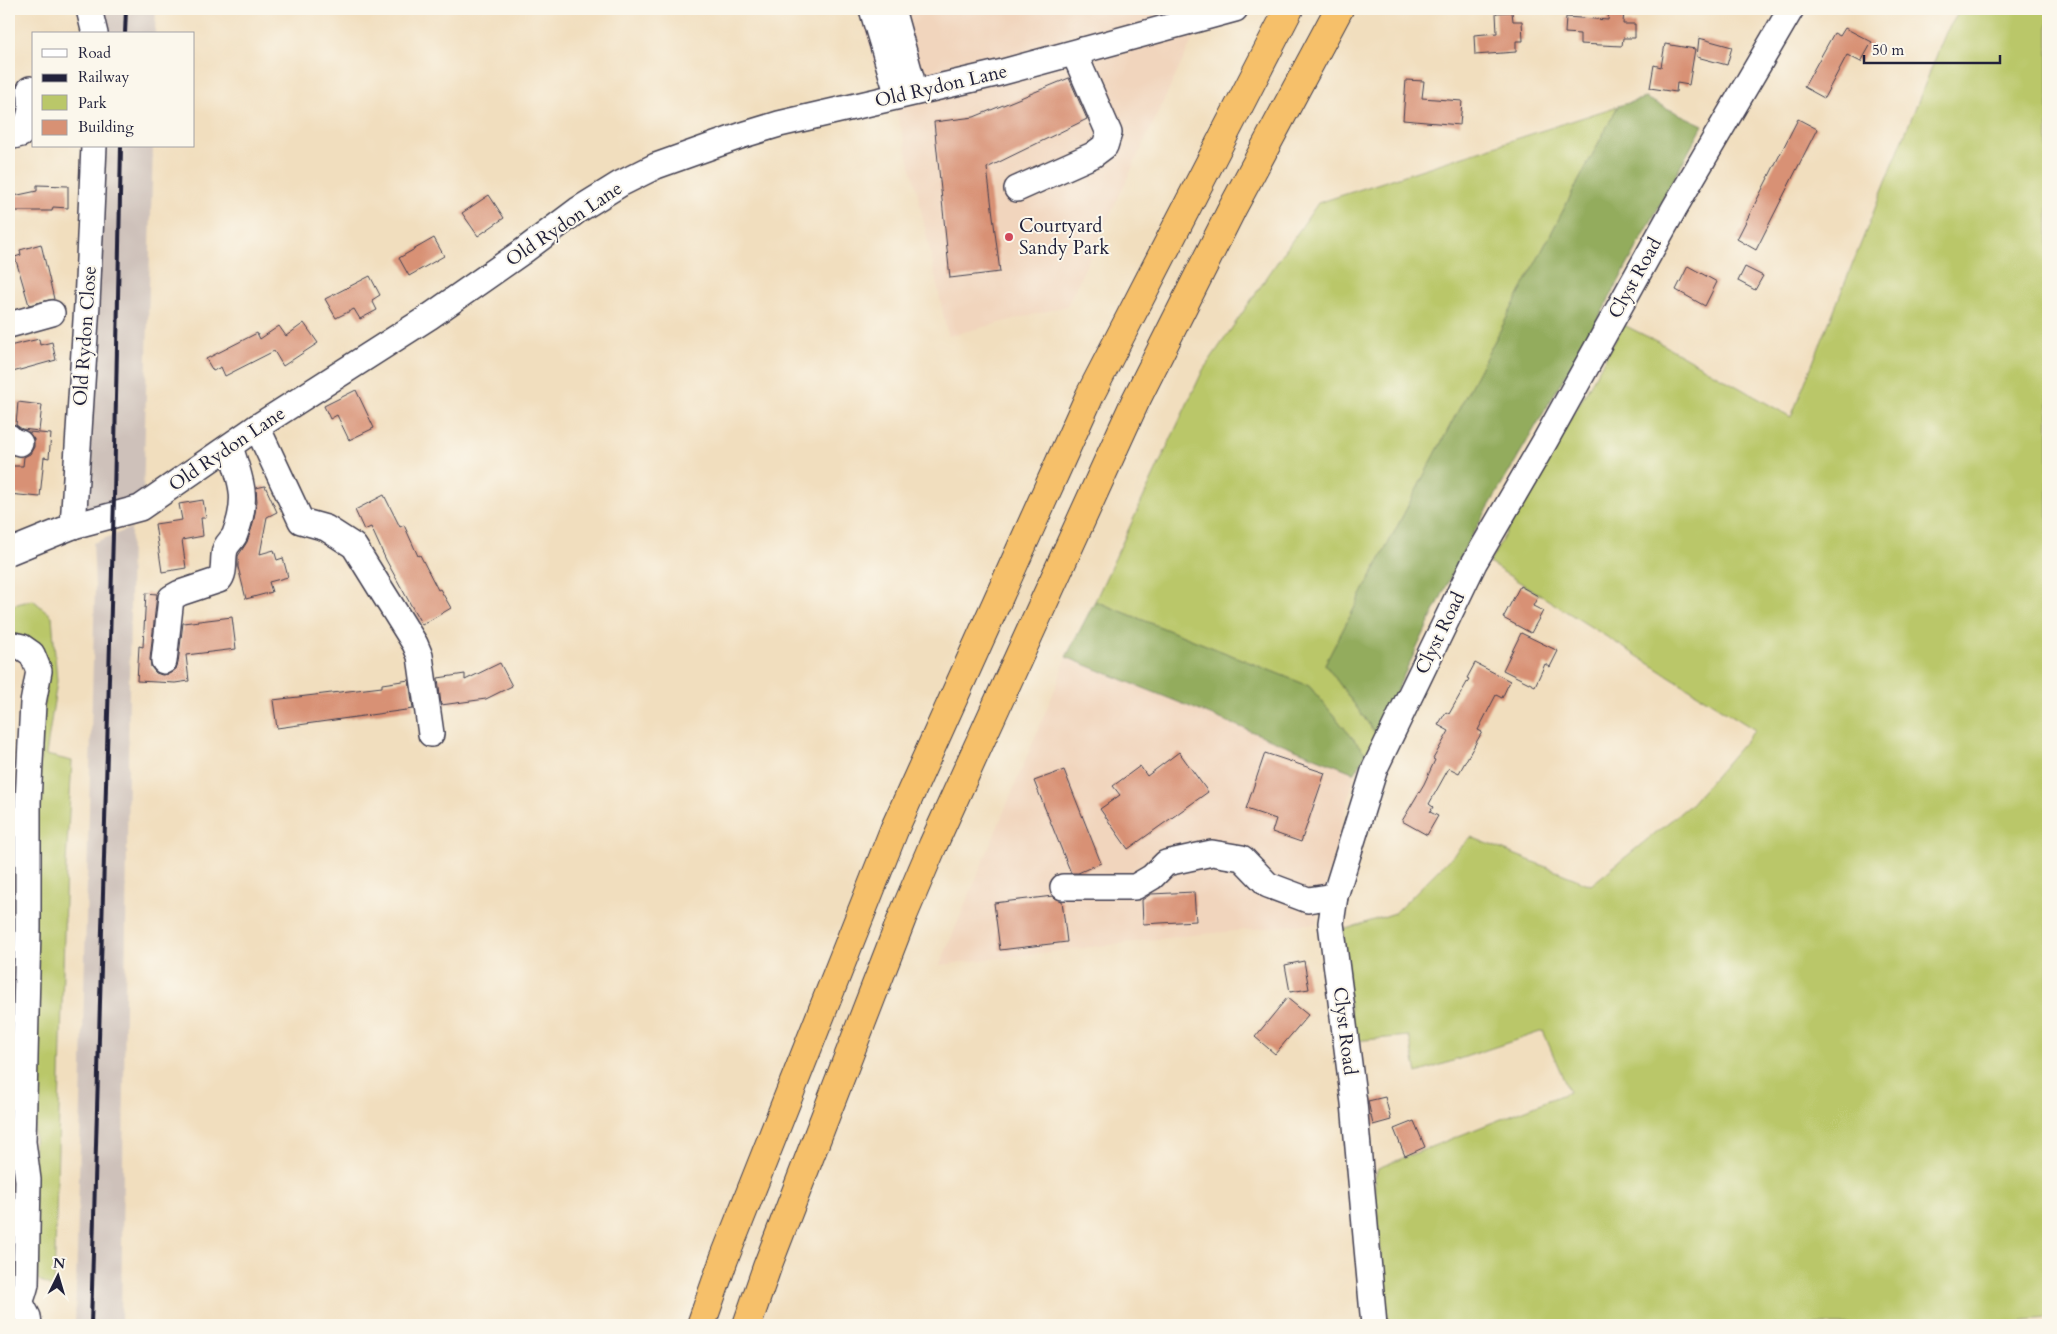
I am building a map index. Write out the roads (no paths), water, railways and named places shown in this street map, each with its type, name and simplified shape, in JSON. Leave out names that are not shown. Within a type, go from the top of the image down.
[{"type":"highway","points":[[1274,36],[1282,9]]},
{"type":"highway","points":[[701,1325],[724,1260],[894,830],[1090,395],[1289,9]]},
{"type":"highway","points":[[747,1325],[767,1267],[898,927],[933,845],[1135,402],[1232,210],[1339,9]]},
{"type":"highway","points":[[1322,41],[1344,9]]},
{"type":"street","points":[[88,9],[94,32]]},
{"type":"street","points":[[872,9],[907,94]]},
{"type":"street","points":[[892,9],[907,94]]},
{"type":"street","name":"Old Rydon Lane","points":[[9,552],[73,526],[140,508],[257,427],[429,317],[578,210],[620,184],[656,166],[743,135],[867,103],[999,73],[1194,18],[1235,9]]},
{"type":"street","name":"Clyst Road","points":[[1374,1325],[1354,1103],[1331,923],[1335,896],[1376,768],[1474,563],[1545,441],[1675,207],[1791,9]]},
{"type":"street","points":[[1017,189],[1093,155],[1105,146],[1109,133],[1078,62],[1083,50]]},
{"type":"street","points":[[9,137],[21,134],[27,125],[32,108],[30,89]]},
{"type":"street","name":"Old Rydon Close","points":[[73,526],[87,304],[94,148]]},
{"type":"street","points":[[9,325],[52,313]]},
{"type":"street","points":[[257,427],[300,521],[326,528],[354,546],[415,644],[420,656],[431,734]]},
{"type":"street","points":[[164,661],[171,598],[180,593],[219,580],[223,576],[225,548],[235,535],[244,498],[242,485],[230,447]]},
{"type":"street","points":[[9,644],[22,647],[32,654],[39,671],[33,703],[28,802],[28,929],[17,1052],[28,1189],[26,1284],[22,1299],[14,1305],[28,1318],[29,1325]]},
{"type":"street","points":[[1063,887],[1135,887],[1152,877],[1166,863],[1212,854],[1242,858],[1268,885],[1308,900],[1335,896]]},
{"type":"railway","points":[[125,32],[126,9]]},
{"type":"railway","points":[[91,1325],[114,498],[121,148]]},
{"type":"place","name":"Courtyard Sandy Park","points":[[1009,237]]}]
